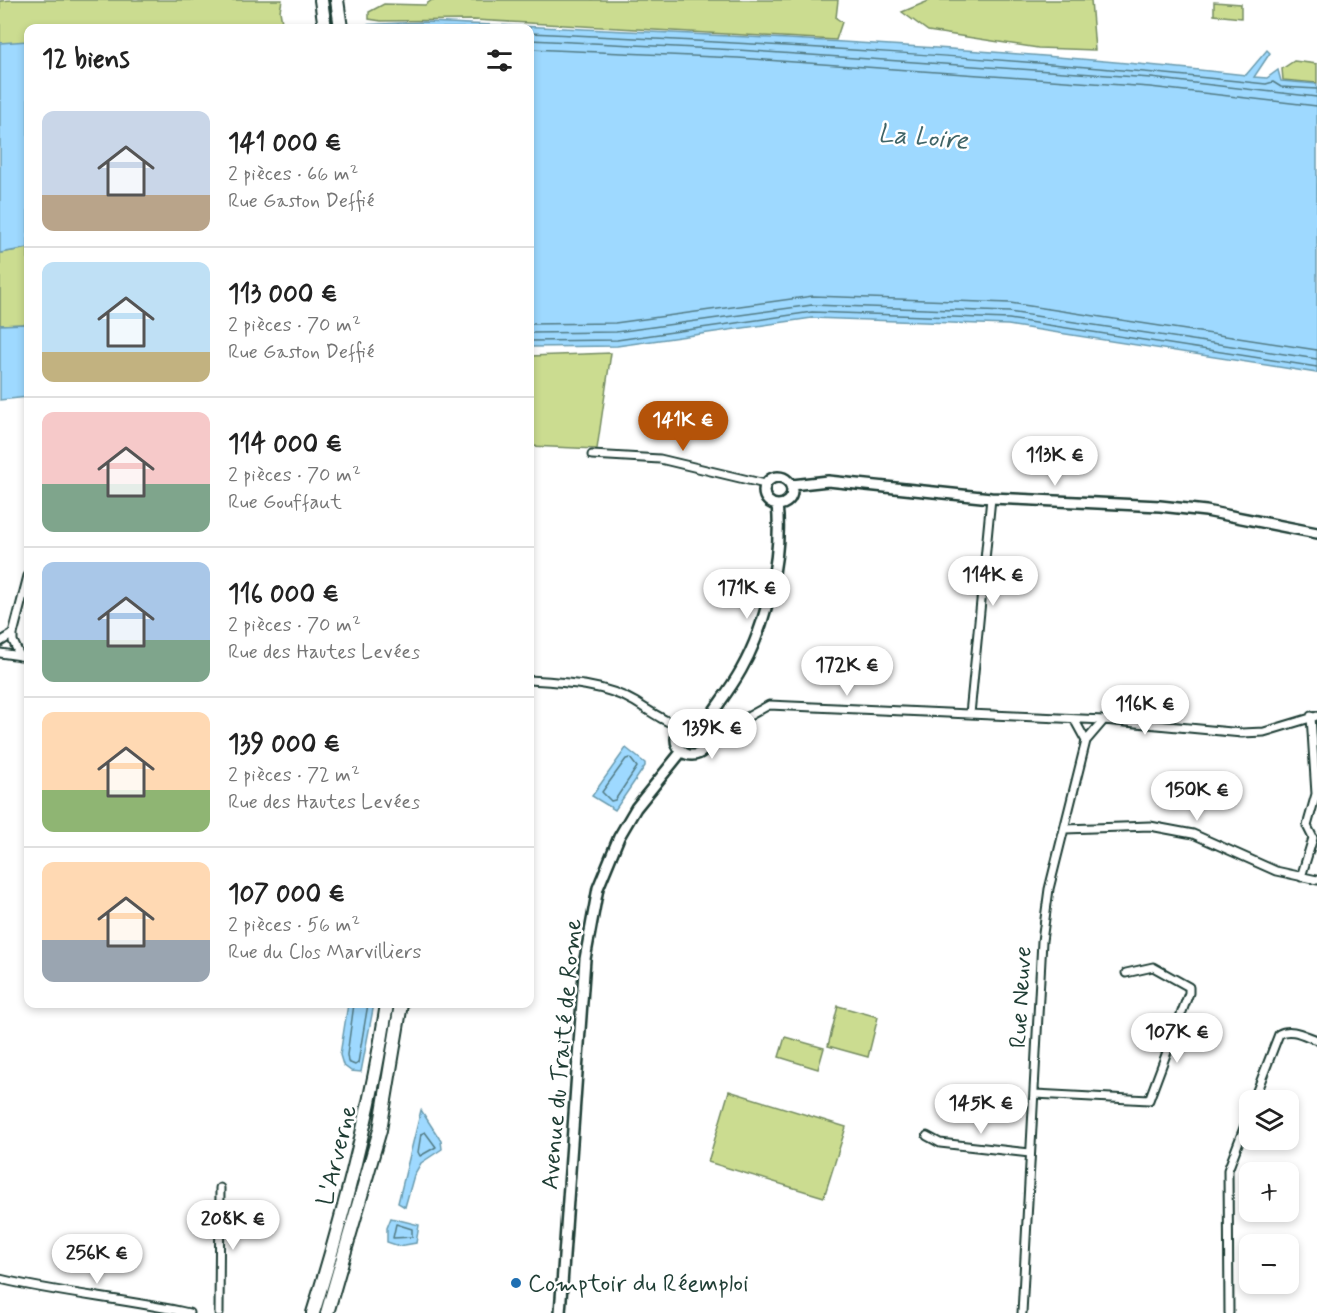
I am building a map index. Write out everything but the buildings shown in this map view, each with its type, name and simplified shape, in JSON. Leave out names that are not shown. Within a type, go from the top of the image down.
[{"type":"highway","points":[[321,0],[324,24]]},
{"type":"highway","points":[[337,0],[340,24]]},
{"type":"highway","name":"L'Arverne","points":[[313,1313],[346,1205],[375,1084],[386,1008]]},
{"type":"highway","name":"L'Arverne","points":[[327,1313],[380,1130],[400,1008]]},
{"type":"main road","points":[[778,476],[786,478],[792,485],[791,498],[785,504],[777,505],[766,498],[765,484],[778,476]]},
{"type":"main road","points":[[792,485],[828,481],[991,498],[1160,506],[1206,512],[1317,533]]},
{"type":"main road","points":[[703,727],[689,723],[681,728],[676,740],[682,752],[697,754],[707,742],[703,727],[742,668],[759,626],[778,545],[777,505]]},
{"type":"main road","name":"Avenue du Traité de Rome","points":[[560,1313],[585,959],[598,888],[619,837],[636,808],[682,752]]},
{"type":"street","points":[[592,455],[660,459],[765,484]]},
{"type":"street","points":[[970,714],[991,498]]},
{"type":"street","points":[[20,656],[13,641],[13,634],[24,591]]},
{"type":"street","points":[[0,642],[13,634]]},
{"type":"street","points":[[0,653],[24,656]]},
{"type":"street","points":[[534,680],[566,682],[610,692],[635,702],[661,720],[681,728]]},
{"type":"street","points":[[707,742],[714,742],[742,720],[769,705],[1104,720],[1242,733],[1264,732],[1314,716],[1316,794],[1307,826],[1312,838],[1301,877]]},
{"type":"street","points":[[1074,719],[1086,741],[1104,720]]},
{"type":"street","name":"Rue Neuve","points":[[1022,1313],[1042,940],[1049,889],[1086,741]]},
{"type":"street","points":[[1065,829],[1149,826],[1193,834],[1276,871],[1317,880]]},
{"type":"street","points":[[1035,1094],[1149,1100],[1189,993],[1189,987],[1153,967],[1126,973]]},
{"type":"street","points":[[1257,1090],[1279,1034],[1285,1030],[1317,1040]]},
{"type":"street","points":[[927,1136],[940,1143],[1030,1153]]},
{"type":"street","points":[[1230,1313],[1228,1170],[1239,1141]]},
{"type":"street","points":[[219,1313],[220,1188]]},
{"type":"street","points":[[0,1279],[189,1313]]},
{"type":"green space","points":[[282,0],[280,11],[282,24],[24,24],[24,44],[0,43],[0,1]]},
{"type":"green space","points":[[432,0],[838,0],[836,18],[842,22],[836,40],[474,20],[381,21],[369,19],[369,12],[384,4],[425,5]]},
{"type":"green space","points":[[931,0],[1091,0],[1095,50],[1038,48],[928,31],[902,12]]},
{"type":"green space","points":[[1214,2],[1241,4],[1241,18],[1214,15]]},
{"type":"green space","points":[[1294,61],[1317,64],[1317,83],[1283,80],[1282,69]]},
{"type":"green space","points":[[24,249],[24,324],[0,325],[0,253]]},
{"type":"green space","points":[[611,353],[597,449],[534,446],[534,356]]},
{"type":"green space","points":[[838,1006],[878,1017],[868,1057],[828,1046]]},
{"type":"green space","points":[[785,1037],[824,1048],[818,1069],[779,1057]]},
{"type":"green space","points":[[729,1091],[846,1127],[824,1197],[708,1162]]},
{"type":"water","points":[[424,22],[468,24],[381,24]]},
{"type":"water","name":"La Loire","points":[[534,27],[939,48],[1246,75],[1267,50],[1270,53],[1254,77],[1267,78],[1278,70],[1281,81],[1317,84],[1317,373],[1008,325],[812,318],[617,346],[534,347]]},
{"type":"water","points":[[24,41],[24,249],[0,253],[0,43]]},
{"type":"water","points":[[24,324],[24,397],[0,400],[0,325]]},
{"type":"water","points":[[626,748],[645,763],[645,766],[615,810],[592,796]]},
{"type":"water","points":[[347,1008],[373,1008],[361,1072],[351,1071],[343,1065],[340,1055]]},
{"type":"water","points":[[421,1110],[441,1141],[442,1149],[421,1163],[414,1175],[405,1207],[398,1203]]},
{"type":"water","points":[[391,1218],[419,1225],[416,1243],[399,1246],[387,1242],[387,1228]]},
{"type":"place","name":"Comptoir du Réemploi","points":[[516,1283]]}]
